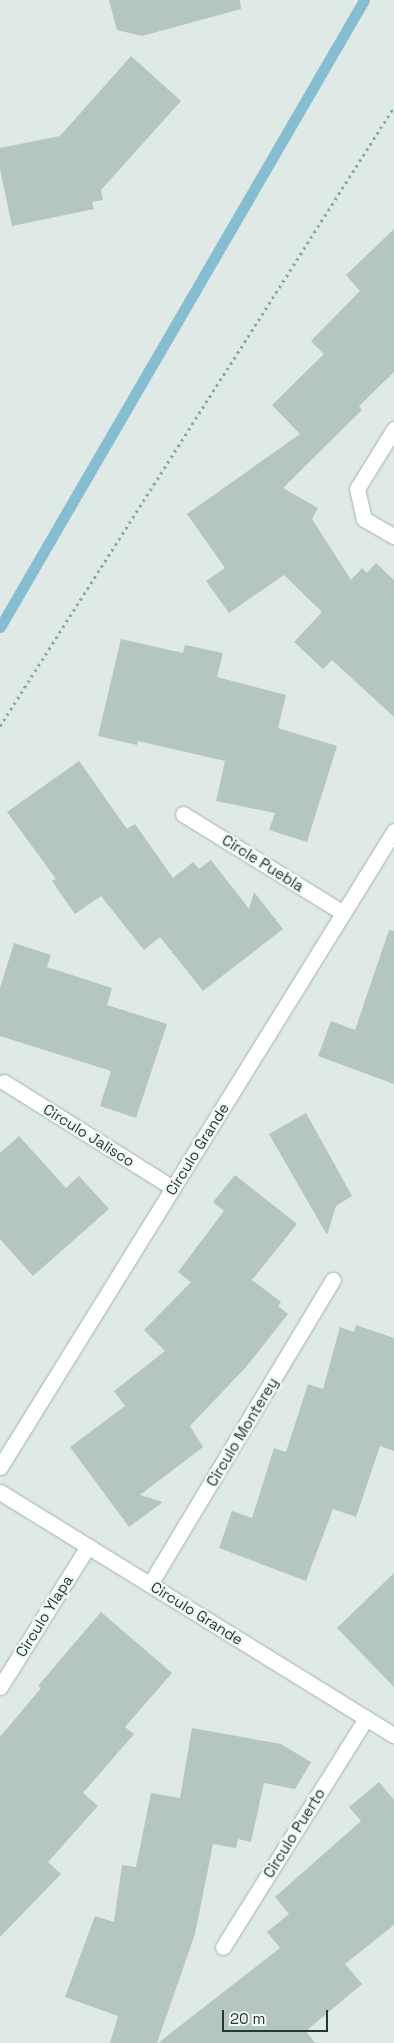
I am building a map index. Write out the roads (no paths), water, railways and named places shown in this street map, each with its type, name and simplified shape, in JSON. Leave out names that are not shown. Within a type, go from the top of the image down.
[{"type":"street","points":[[394,429],[357,489],[364,519],[394,536]]},
{"type":"street","name":"Circle Puebla","points":[[183,814],[344,913]]},
{"type":"street","name":"Circulo Grande","points":[[0,1466],[394,831]]},
{"type":"street","name":"Circulo Jalisco","points":[[4,1082],[173,1188]]},
{"type":"street","name":"Circulo Monterey","points":[[150,1584],[333,1280]]},
{"type":"street","name":"Circulo Grande","points":[[0,1492],[394,1735]]},
{"type":"street","name":"Circulo Ylapa","points":[[0,1687],[88,1546]]},
{"type":"street","name":"Circulo Puerto","points":[[223,1947],[366,1718]]},
{"type":"waterway","points":[[0,627],[364,0]]}]
